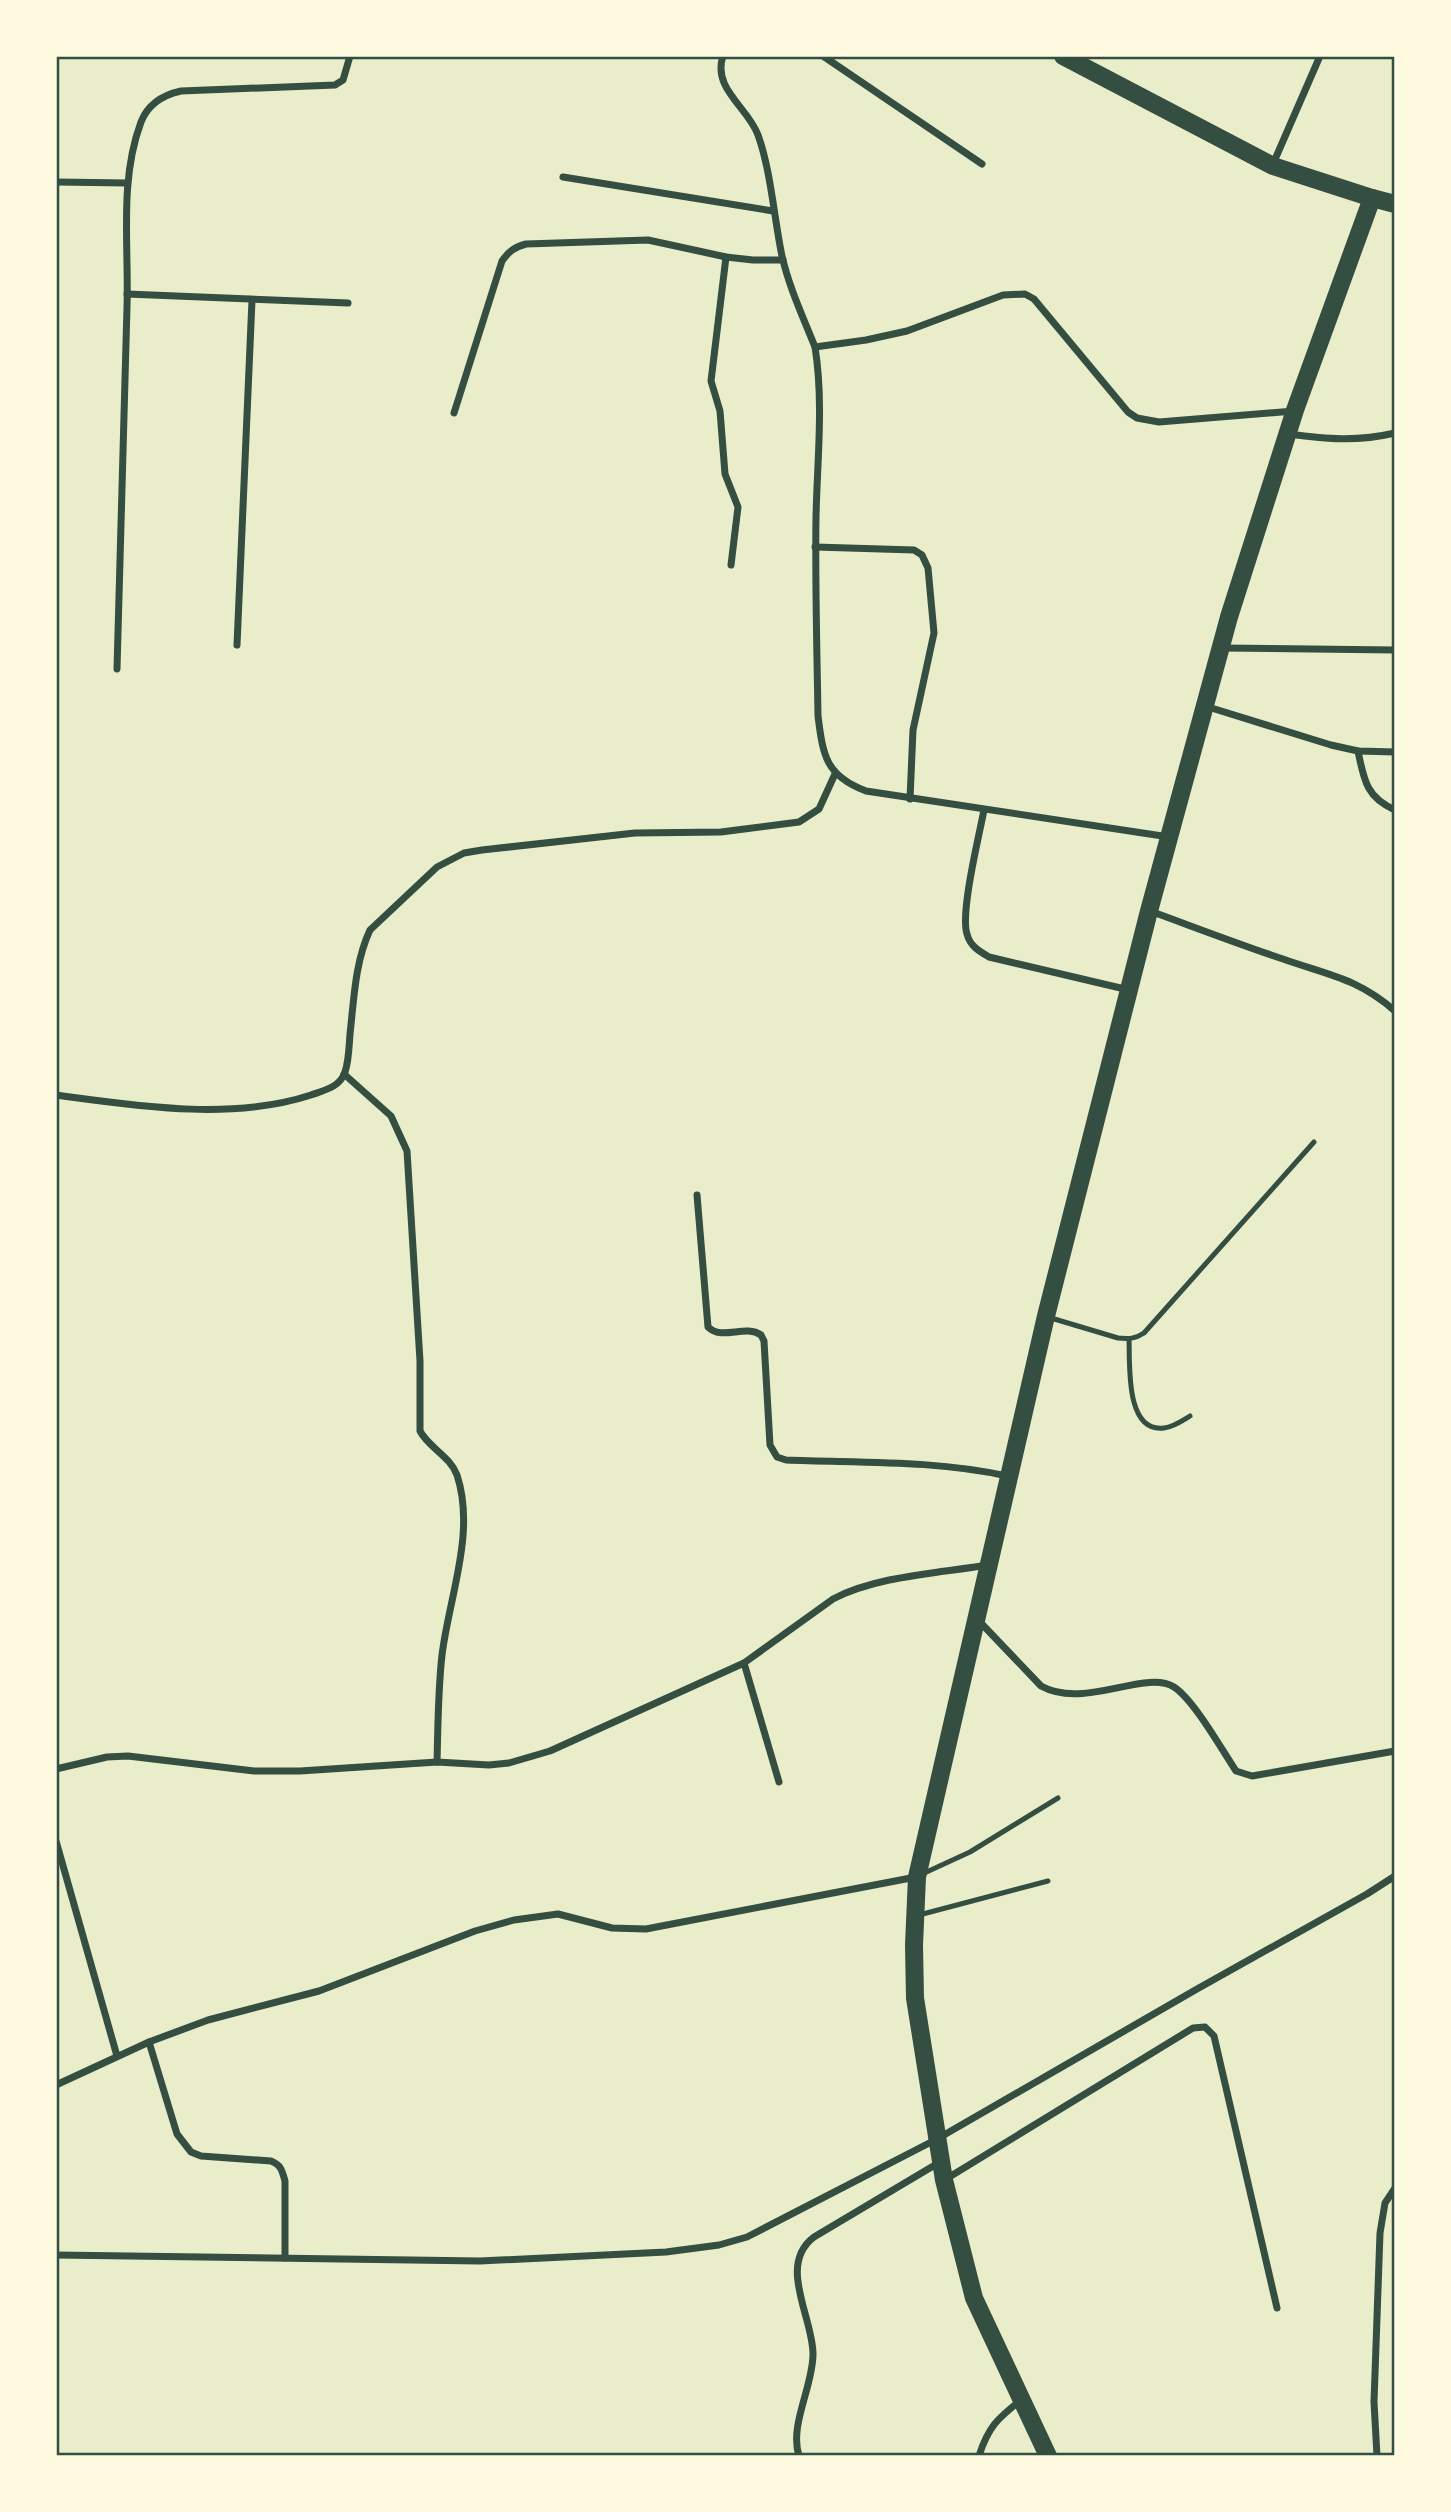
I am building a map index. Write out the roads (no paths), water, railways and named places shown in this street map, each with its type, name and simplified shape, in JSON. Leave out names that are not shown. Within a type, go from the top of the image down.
[{"type":"main road","points":[[1063,56],[1273,166],[1395,204]]},
{"type":"main road","points":[[1048,2456],[974,2298],[942,2171],[915,1998],[917,1877],[1046,1316],[1149,911],[1220,648],[1287,434],[1372,198]]},
{"type":"street","points":[[117,669],[127,294],[127,183],[142,120],[150,106],[160,97],[181,91],[335,85],[343,79],[350,56]]},
{"type":"street","points":[[723,56],[721,77],[726,90],[745,111],[761,143],[783,260],[815,347],[819,395],[816,547],[818,716],[821,740],[835,774],[848,785],[866,791],[1169,837]]},
{"type":"street","points":[[823,56],[982,163]]},
{"type":"street","points":[[1273,166],[1320,56]]},
{"type":"street","points":[[563,177],[773,212]]},
{"type":"street","points":[[56,182],[127,183]]},
{"type":"street","points":[[454,413],[502,261],[508,252],[517,246],[648,240],[726,257],[783,260]]},
{"type":"street","points":[[726,257],[711,381],[720,411],[725,474],[738,507],[731,565]]},
{"type":"street","points":[[127,294],[348,303]]},
{"type":"street","points":[[815,347],[887,337],[1003,295],[1025,294],[1034,299],[1128,412],[1137,418],[1159,422],[1295,411]]},
{"type":"street","points":[[237,645],[252,300]]},
{"type":"street","points":[[1287,434],[1339,440],[1375,438],[1395,433]]},
{"type":"street","points":[[816,547],[914,550],[922,555],[928,568],[934,633],[913,730],[910,799]]},
{"type":"street","points":[[1220,648],[1395,650]]},
{"type":"street","points":[[1205,706],[1305,738],[1358,751],[1395,752]]},
{"type":"street","points":[[1358,751],[1364,780],[1372,795],[1395,810]]},
{"type":"street","points":[[56,1095],[144,1107],[210,1110],[291,1101],[331,1088],[344,1074],[357,974],[364,942],[370,930],[437,867],[464,853],[482,849],[635,833],[721,832],[799,822],[819,809],[835,774]]},
{"type":"street","points":[[984,810],[966,911],[967,937],[973,947],[989,957],[1129,990]]},
{"type":"street","points":[[1149,911],[1354,982],[1368,989],[1395,1011]]},
{"type":"street","points":[[344,1074],[391,1116],[407,1151],[420,1361],[420,1430],[424,1438],[456,1471],[461,1489],[463,1542],[442,1654],[437,1762]]},
{"type":"street","points":[[697,1195],[708,1327],[717,1333],[750,1331],[761,1335],[764,1341],[769,1445],[778,1457],[786,1460],[953,1465],[1009,1476]]},
{"type":"street","points":[[56,1769],[107,1757],[128,1756],[254,1771],[300,1771],[437,1762],[489,1765],[509,1763],[539,1755],[744,1663],[849,1590],[870,1584],[989,1565]]},
{"type":"street","points":[[976,1618],[1041,1686],[1051,1692],[1077,1695],[1150,1683],[1173,1686],[1188,1701],[1236,1770],[1244,1774],[1252,1776],[1395,1751]]},
{"type":"street","points":[[744,1663],[779,1782]]},
{"type":"street","points":[[56,1841],[117,2056]]},
{"type":"street","points":[[56,2255],[480,2261],[666,2252],[708,2247],[747,2237],[937,2139],[1395,1876]]},
{"type":"street","points":[[56,2085],[149,2042],[208,2020],[319,1991],[475,1931],[514,1920],[558,1914],[612,1928],[646,1929],[917,1877]]},
{"type":"street","points":[[799,2456],[796,2437],[813,2353],[799,2285],[797,2261],[800,2250],[814,2236],[942,2171],[1193,2028],[1205,2027],[1214,2036],[1278,2308]]},
{"type":"street","points":[[149,2042],[177,2134],[184,2145],[201,2157],[271,2161],[278,2164],[282,2170],[285,2180],[285,2258]]},
{"type":"street","points":[[1377,2456],[1374,2402],[1380,2233],[1385,2203],[1395,2188]]},
{"type":"street","points":[[979,2456],[990,2427],[1021,2400]]},
{"type":"lane","points":[[1046,1316],[1129,1339],[1144,1333],[1314,1142]]},
{"type":"lane","points":[[1129,1339],[1132,1395],[1142,1419],[1148,1426],[1164,1428],[1189,1416]]},
{"type":"lane","points":[[917,1877],[962,1856],[1058,1798]]},
{"type":"lane","points":[[915,1916],[1048,1881]]}]
